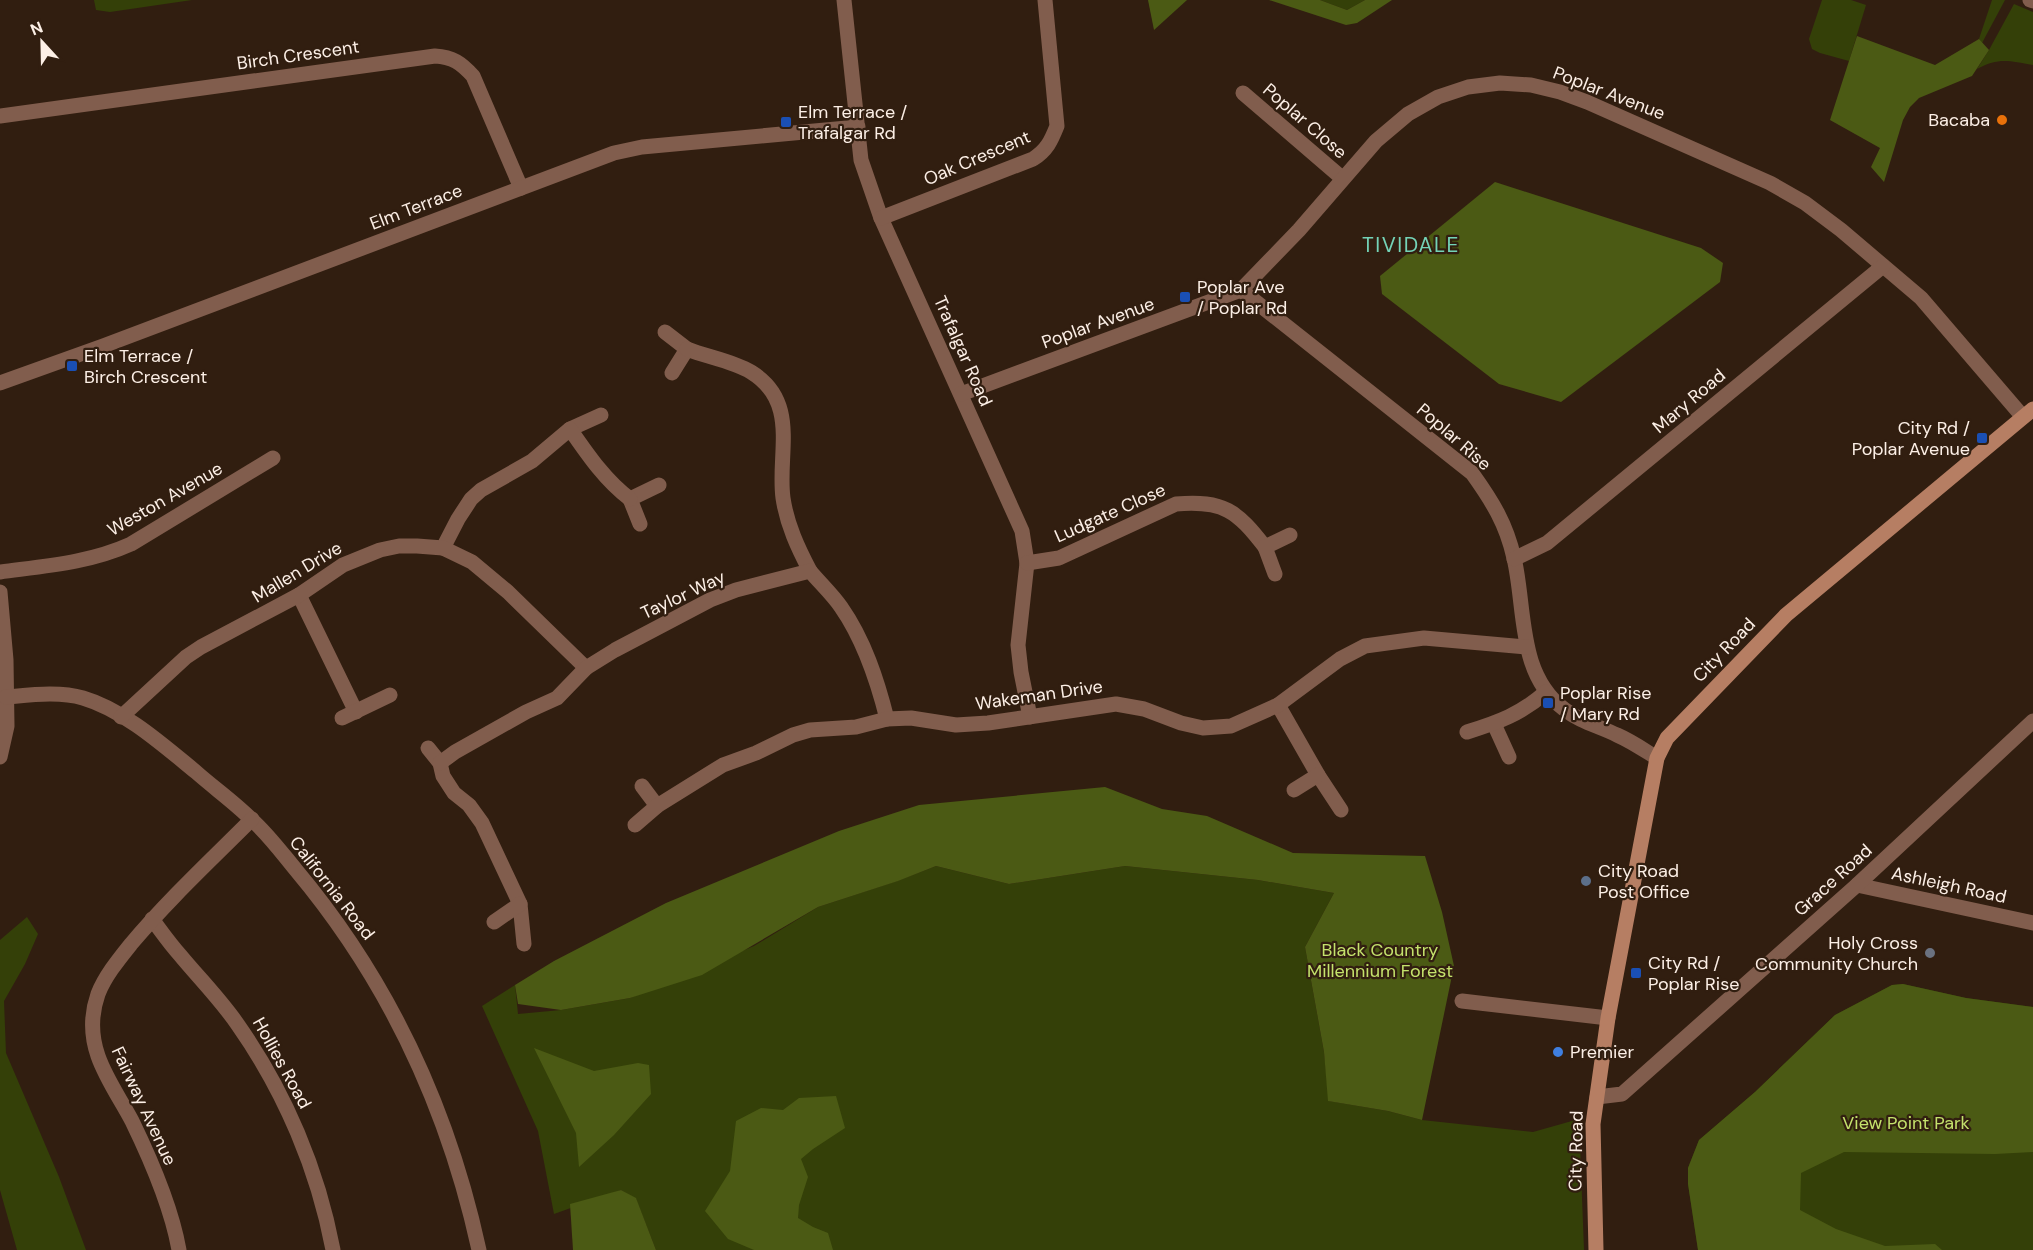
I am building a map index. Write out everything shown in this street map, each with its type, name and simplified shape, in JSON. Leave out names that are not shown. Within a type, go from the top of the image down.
[{"type":"street","name":"Trafalgar Road","points":[[844,0],[861,159],[881,218],[1022,531],[1027,563],[1018,645],[1030,717]]},
{"type":"street","name":"Oak Crescent","points":[[881,218],[1033,159],[1044,152],[1057,126],[1045,0]]},
{"type":"street","name":"Birch Crescent","points":[[0,116],[435,56],[450,57],[462,64],[473,76],[521,188]]},
{"type":"street","name":"Poplar Avenue","points":[[961,394],[1241,290],[1299,230],[1376,141],[1408,114],[1438,97],[1468,87],[1500,83],[1531,85],[1587,102],[1770,183],[1805,203],[1842,230],[1921,298],[2028,413]]},
{"type":"street","name":"Poplar Close","points":[[1243,93],[1342,178]]},
{"type":"street","name":"Elm Terrace","points":[[0,383],[614,153],[642,147],[858,127]]},
{"type":"street","name":"Mary Road","points":[[1514,559],[1547,543],[1883,266]]},
{"type":"street","name":"Poplar Rise","points":[[1241,290],[1472,473],[1494,504],[1505,526],[1514,559],[1527,647],[1533,669],[1546,692],[1563,709],[1617,735],[1656,758]]},
{"type":"street","points":[[665,332],[687,349],[753,373],[775,396],[784,429],[782,479],[785,508],[797,544],[810,571],[840,606],[857,633],[877,682],[887,718]]},
{"type":"street","points":[[672,373],[687,349]]},
{"type":"street","name":"City Road","points":[[1596,1250],[1593,1124],[1608,1018],[1656,758],[1667,738],[1786,615],[2028,413]]},
{"type":"street","points":[[443,548],[471,499],[481,490],[532,460],[570,429],[601,415]]},
{"type":"street","points":[[570,429],[594,464],[630,499],[640,524]]},
{"type":"street","name":"Weston Avenue","points":[[0,572],[83,561],[107,555],[131,544],[273,458]]},
{"type":"street","points":[[630,499],[659,486]]},
{"type":"street","name":"Ludgate Close","points":[[1027,563],[1059,558],[1176,504],[1193,503],[1215,505],[1245,521],[1265,547],[1275,574]]},
{"type":"street","points":[[1265,547],[1290,535]]},
{"type":"street","name":"Mallen Drive","points":[[122,717],[186,657],[299,595],[343,565],[380,550],[399,546],[443,548],[472,562],[508,592],[586,668]]},
{"type":"street","name":"Taylor Way","points":[[440,764],[455,752],[526,712],[557,698],[586,668],[615,650],[710,600],[754,585],[810,571]]},
{"type":"street","points":[[0,592],[7,726],[0,757]]},
{"type":"street","points":[[299,595],[349,715],[390,695]]},
{"type":"street","name":"Wakeman Drive","points":[[635,825],[657,806],[723,765],[810,730],[856,727],[887,718],[911,718],[956,725],[988,723],[1116,704],[1144,709],[1181,723],[1203,728],[1231,726],[1278,705],[1340,659],[1365,646],[1424,638],[1527,647]]},
{"type":"street","points":[[1467,732],[1494,724],[1529,707],[1546,692]]},
{"type":"street","name":"California Road","points":[[6,697],[40,695],[81,698],[104,707],[157,740],[252,819],[326,906],[372,973],[416,1057],[431,1093],[447,1138],[479,1250]]},
{"type":"street","points":[[1278,705],[1341,810]]},
{"type":"street","name":"Grace Road","points":[[1597,1097],[1622,1094],[1857,885],[2033,721]]},
{"type":"street","points":[[1494,724],[1509,757]]},
{"type":"street","points":[[428,748],[440,764],[443,776],[454,793],[469,805],[482,823],[520,904],[524,944]]},
{"type":"street","points":[[1294,790],[1318,775]]},
{"type":"street","points":[[642,786],[657,806]]},
{"type":"street","name":"Fairway Avenue","points":[[179,1250],[147,1155],[98,1057],[92,1034],[93,1015],[98,993],[109,974],[152,919],[252,819]]},
{"type":"street","name":"Ashleigh Road","points":[[1857,885],[2033,923]]},
{"type":"street","points":[[494,922],[520,904]]},
{"type":"street","name":"Hollies Road","points":[[152,919],[237,1023],[284,1101],[308,1157],[333,1250]]},
{"type":"street","points":[[1462,1001],[1608,1018]]},
{"type":"green space","points":[[94,0],[192,0],[110,12],[96,10]]},
{"type":"green space","points":[[1148,0],[1187,0],[1154,30]]},
{"type":"green space","points":[[1269,0],[1320,0],[1347,10],[1365,0],[1392,0],[1357,23],[1346,25]]},
{"type":"green space","points":[[1320,0],[1365,0],[1347,10]]},
{"type":"green space","points":[[1822,0],[1851,0],[1866,5],[1849,61],[1812,49],[1809,39]]},
{"type":"green space","points":[[1992,0],[2005,0],[1982,43],[1979,39]]},
{"type":"green space","points":[[2014,4],[2033,12],[2033,65],[1998,61],[1977,69],[1989,50]]},
{"type":"green space","points":[[1857,36],[1935,65],[1979,39],[1989,50],[1972,76],[1919,98],[1910,107],[1903,120],[1884,182],[1871,167],[1880,148],[1830,120]]},
{"type":"green space","points":[[1495,182],[1701,248],[1723,263],[1720,282],[1561,402],[1499,384],[1382,294],[1380,276]]},
{"type":"green space","name":"Black Country Millennium Forest","points":[[1105,787],[1162,809],[1207,816],[1293,853],[1425,856],[1442,912],[1454,966],[1422,1120],[1388,1111],[1328,1101],[1324,1052],[1305,947],[1334,893],[1258,880],[1125,866],[1009,884],[936,866],[818,907],[702,975],[630,998],[561,1010],[518,1004],[515,985],[554,961],[666,903],[839,831],[919,805]]},
{"type":"green space","points":[[936,866],[1009,884],[1125,866],[1258,880],[1334,893],[1305,947],[1324,1052],[1329,1101],[1388,1111],[1422,1120],[1533,1132],[1579,1119],[1584,1250],[656,1250],[636,1199],[621,1190],[554,1214],[538,1131],[482,1006],[515,985],[518,1014],[561,1010],[630,998],[754,946],[818,907]]},
{"type":"green space","points":[[27,917],[38,934],[25,964],[4,1001],[6,1053],[59,1177],[86,1250],[17,1250],[0,1190],[0,940]]},
{"type":"green space","name":"View Point Park","points":[[1903,984],[1966,998],[2033,1007],[2033,1250],[1698,1250],[1688,1184],[1688,1168],[1699,1140],[1755,1092],[1835,1015],[1892,985]]},
{"type":"green space","name":"View Point Park","points":[[1903,984],[1966,998],[2033,1007],[2033,1152],[1995,1154],[1844,1152],[1801,1173],[1800,1210],[1836,1229],[1885,1246],[1935,1244],[1942,1250],[1698,1250],[1688,1184],[1688,1168],[1699,1140],[1755,1092],[1835,1015],[1892,985]]},
{"type":"green space","points":[[534,1048],[594,1071],[638,1063],[649,1065],[651,1094],[614,1135],[579,1167],[576,1133]]},
{"type":"green space","points":[[836,1096],[845,1128],[801,1159],[808,1177],[799,1205],[798,1218],[828,1233],[833,1250],[754,1250],[728,1239],[705,1211],[730,1171],[736,1121],[761,1108],[783,1110],[799,1098]]},
{"type":"green space","points":[[621,1190],[636,1198],[656,1250],[573,1250],[570,1204]]},
{"type":"place","name":"Bacaba","points":[[2002,120]]},
{"type":"place","name":"Elm Terrace / Trafalgar Rd","points":[[786,122]]},
{"type":"place","name":"Poplar Ave / Poplar Rd","points":[[1185,297]]},
{"type":"place","name":"Elm Terrace / Birch Crescent","points":[[72,366]]},
{"type":"place","name":"City Rd / Poplar Avenue","points":[[1982,438]]},
{"type":"place","name":"Poplar Rise / Mary Rd","points":[[1548,703]]},
{"type":"place","name":"City Road Post Office","points":[[1586,881]]},
{"type":"place","name":"Holy Cross Community Church","points":[[1930,953]]},
{"type":"place","name":"City Rd / Poplar Rise","points":[[1636,973]]},
{"type":"place","name":"Premier","points":[[1558,1052]]},
{"type":"district","name":"TIVIDALE","points":[[1411,245]]}]
